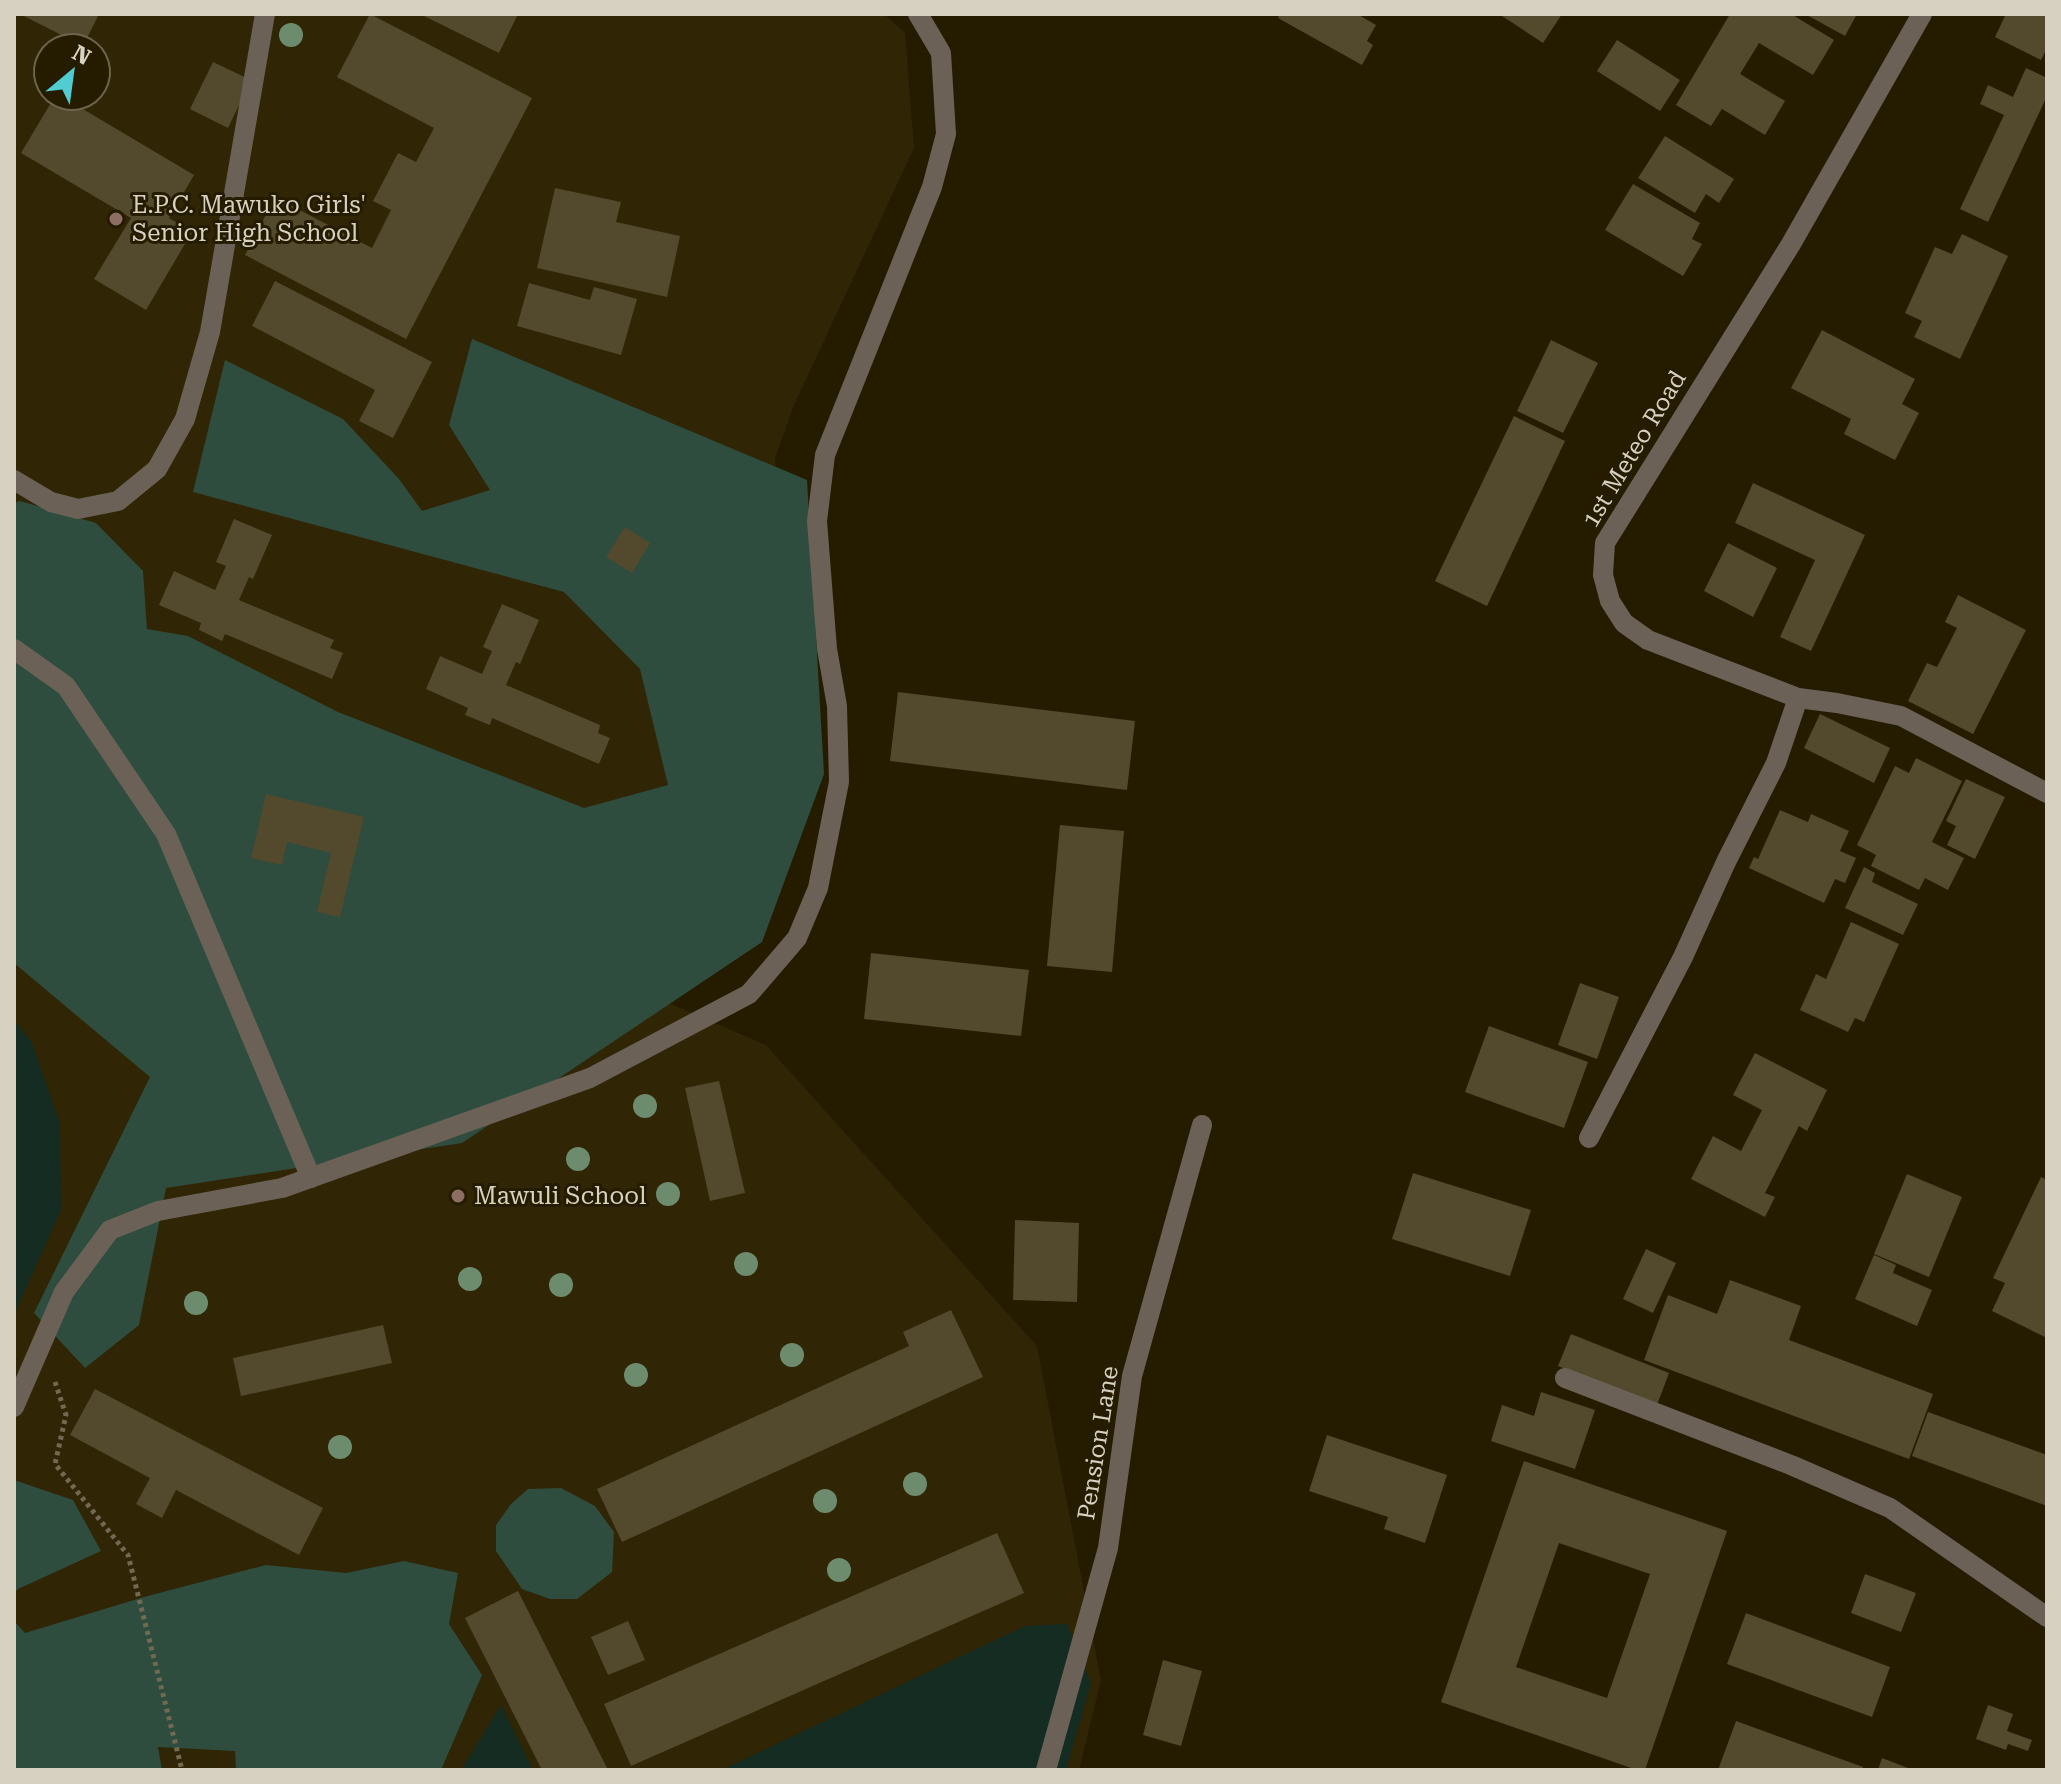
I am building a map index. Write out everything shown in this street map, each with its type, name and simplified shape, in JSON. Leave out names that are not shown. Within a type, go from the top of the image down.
[{"type":"street","points":[[14,480],[51,502],[78,509],[118,501],[157,469],[185,419],[210,332],[265,14]]},
{"type":"street","points":[[14,1407],[64,1292],[110,1230],[158,1211],[282,1188],[590,1078],[749,994],[797,938],[818,888],[839,782],[837,706],[827,649],[817,521],[825,455],[932,187],[946,134],[941,53],[918,14]]},
{"type":"street","name":"1st Meteo Road","points":[[1922,14],[1791,244],[1605,543],[1603,575],[1610,601],[1624,623],[1648,640],[1798,698],[1901,716],[2047,793]]},
{"type":"street","points":[[14,649],[66,686],[166,834],[311,1178]]},
{"type":"street","points":[[1589,1138],[1683,957],[1776,763],[1798,698]]},
{"type":"street","name":"Pension Lane","points":[[1046,1770],[1108,1548],[1132,1376],[1202,1125]]},
{"type":"street","points":[[1565,1378],[1791,1465],[1890,1508],[2047,1617]]},
{"type":"path","points":[[43,1343],[66,1415],[55,1464],[128,1555],[182,1770]]},
{"type":"shaded area","points":[[14,14],[884,14],[905,33],[914,148],[794,405],[775,458],[793,673],[734,756],[606,836],[14,570]]},
{"type":"shaded area","name":"Mawuli School","points":[[14,720],[766,1045],[1037,1346],[1101,1680],[1079,1770],[14,1770]]},
{"type":"green space","points":[[472,339],[807,480],[824,774],[762,942],[462,1143],[166,1188],[139,1325],[85,1368],[34,1313],[150,1077],[14,963],[14,503],[20,501],[96,523],[143,571],[147,629],[188,636],[338,712],[584,808],[668,785],[640,669],[564,592],[193,492],[225,360],[343,419],[399,479],[422,511],[490,490],[449,425]]},
{"type":"green space","points":[[14,1020],[32,1043],[60,1124],[61,1210],[14,1315]]},
{"type":"green space","points":[[14,1480],[73,1500],[101,1551],[18,1589],[14,1594]]},
{"type":"green space","points":[[561,1488],[595,1506],[614,1532],[612,1572],[577,1599],[550,1599],[522,1589],[496,1551],[496,1525],[511,1504],[528,1489]]},
{"type":"green space","points":[[404,1561],[458,1573],[449,1624],[482,1675],[441,1770],[236,1770],[235,1751],[158,1747],[162,1770],[14,1770],[14,1621],[25,1633],[266,1565],[346,1573]]},
{"type":"green space","points":[[1067,1624],[1091,1683],[1066,1770],[722,1770],[1025,1626]]},
{"type":"green space","points":[[501,1705],[533,1770],[461,1770]]},
{"type":"building","points":[[20,14],[99,14],[90,32],[55,32]]},
{"type":"building","points":[[370,14],[532,98],[406,339],[245,255],[275,197],[372,248],[391,210],[373,201],[398,153],[416,162],[434,128],[337,77]]},
{"type":"building","points":[[420,14],[518,14],[499,53]]},
{"type":"building","points":[[1280,14],[1357,14],[1376,25],[1367,41],[1373,45],[1362,65],[1278,18]]},
{"type":"building","points":[[1499,14],[1562,14],[1543,43]]},
{"type":"building","points":[[1730,14],[1791,14],[1834,40],[1813,75],[1759,43],[1740,74],[1785,101],[1765,135],[1722,109],[1711,126],[1676,105]]},
{"type":"building","points":[[1805,14],[1857,14],[1845,36]]},
{"type":"building","points":[[2006,14],[2047,14],[2047,48],[2041,60],[1995,37]]},
{"type":"building","points":[[1617,40],[1680,80],[1660,111],[1597,71]]},
{"type":"building","points":[[213,62],[251,80],[228,128],[190,109]]},
{"type":"building","points":[[2026,68],[2047,78],[2047,96],[1988,222],[1960,209],[2004,115],[1980,104],[1988,85],[2013,97]]},
{"type":"building","points":[[45,112],[88,112],[194,175],[169,218],[192,232],[146,310],[94,279],[131,218],[21,153]]},
{"type":"building","points":[[1665,136],[1734,179],[1719,203],[1706,194],[1695,213],[1638,178]]},
{"type":"building","points":[[1633,184],[1700,223],[1692,239],[1702,244],[1683,276],[1605,230]]},
{"type":"building","points":[[555,188],[621,202],[616,222],[680,236],[667,297],[537,268]]},
{"type":"building","points":[[1962,234],[2008,256],[1960,359],[1914,337],[1922,321],[1905,313],[1935,247],[1952,254]]},
{"type":"building","points":[[275,281],[432,362],[393,438],[359,421],[375,390],[252,326]]},
{"type":"building","points":[[529,283],[590,300],[594,287],[637,299],[621,355],[517,326]]},
{"type":"building","points":[[1822,330],[1915,379],[1902,404],[1919,413],[1895,460],[1844,434],[1851,419],[1791,388]]},
{"type":"building","points":[[1551,340],[1598,363],[1563,433],[1517,411]]},
{"type":"building","points":[[1514,416],[1565,441],[1487,606],[1435,581]]},
{"type":"building","points":[[1753,483],[1865,535],[1811,651],[1780,637],[1815,560],[1735,523]]},
{"type":"building","points":[[234,519],[272,535],[253,579],[249,577],[239,600],[334,640],[330,648],[343,653],[332,679],[225,634],[222,641],[199,630],[201,623],[159,605],[174,571],[215,590],[226,566],[216,562]]},
{"type":"building","points":[[625,527],[650,543],[632,573],[606,557]]},
{"type":"building","points":[[1728,543],[1777,568],[1753,617],[1704,591]]},
{"type":"building","points":[[1958,595],[2026,630],[1973,734],[1908,701],[1927,663],[1937,667],[1957,628],[1945,622]]},
{"type":"building","points":[[502,604],[539,620],[520,664],[516,662],[506,685],[600,725],[598,733],[610,738],[599,764],[492,718],[490,725],[465,715],[468,708],[426,689],[440,656],[482,674],[492,651],[483,647]]},
{"type":"building","points":[[898,692],[1135,721],[1127,790],[890,761]]},
{"type":"building","points":[[1820,714],[1890,748],[1874,783],[1804,748]]},
{"type":"building","points":[[1916,758],[1962,781],[1932,842],[1964,858],[1948,890],[1925,878],[1919,890],[1871,866],[1876,855],[1857,845],[1895,766],[1909,773]]},
{"type":"building","points":[[1966,779],[2005,797],[1975,859],[1947,845],[1956,826],[1946,821]]},
{"type":"building","points":[[266,794],[364,817],[340,917],[317,912],[331,853],[287,842],[282,865],[251,858]]},
{"type":"building","points":[[1780,810],[1808,822],[1811,814],[1849,831],[1840,851],[1856,858],[1845,883],[1835,879],[1824,903],[1749,868],[1754,857],[1758,859]]},
{"type":"building","points":[[1060,825],[1124,831],[1112,972],[1047,966]]},
{"type":"building","points":[[1864,867],[1875,873],[1872,882],[1918,904],[1903,935],[1845,908]]},
{"type":"building","points":[[1851,922],[1899,944],[1864,1022],[1855,1018],[1848,1032],[1800,1010],[1816,974],[1826,979]]},
{"type":"building","points":[[871,953],[1029,970],[1021,1036],[864,1019]]},
{"type":"building","points":[[1580,983],[1619,997],[1597,1059],[1558,1045]]},
{"type":"building","points":[[1489,1026],[1588,1062],[1564,1128],[1465,1092]]},
{"type":"building","points":[[1755,1053],[1827,1090],[1807,1131],[1799,1126],[1765,1193],[1775,1197],[1765,1217],[1691,1179],[1713,1136],[1741,1151],[1762,1110],[1733,1095]]},
{"type":"building","points":[[719,1081],[745,1193],[710,1201],[685,1088]]},
{"type":"building","points":[[1413,1173],[1531,1210],[1510,1276],[1392,1239]]},
{"type":"building","points":[[1907,1174],[1962,1197],[1929,1277],[1874,1254]]},
{"type":"building","points":[[2041,1177],[2047,1180],[2047,1338],[1992,1311],[2005,1283],[1993,1278]]},
{"type":"building","points":[[1015,1220],[1079,1223],[1077,1302],[1013,1300]]},
{"type":"building","points":[[1646,1249],[1676,1263],[1653,1313],[1623,1299]]},
{"type":"building","points":[[1874,1255],[1896,1265],[1893,1273],[1932,1290],[1917,1326],[1855,1299]]},
{"type":"building","points":[[1730,1280],[1801,1306],[1789,1340],[1933,1394],[1909,1459],[1644,1360],[1668,1295],[1717,1314]]},
{"type":"building","points":[[951,1310],[983,1377],[622,1542],[597,1489],[909,1346],[903,1332]]},
{"type":"building","points":[[383,1325],[392,1363],[241,1396],[233,1358]]},
{"type":"building","points":[[1571,1334],[1669,1373],[1657,1405],[1558,1366]]},
{"type":"building","points":[[95,1389],[323,1508],[299,1555],[176,1490],[162,1518],[136,1504],[150,1478],[70,1435]]},
{"type":"building","points":[[1541,1392],[1595,1410],[1575,1469],[1491,1441],[1502,1405],[1534,1416]]},
{"type":"building","points":[[1928,1412],[2047,1455],[2047,1506],[1912,1456]]},
{"type":"building","points":[[1327,1435],[1447,1475],[1425,1543],[1384,1529],[1388,1517],[1309,1491]]},
{"type":"building","points":[[1524,1461],[1727,1531],[1645,1770],[1637,1770],[1441,1702]],"holes":[[[1559,1543],[1650,1574],[1607,1698],[1516,1667]]]},
{"type":"building","points":[[997,1533],[1024,1593],[631,1766],[604,1704]]},
{"type":"building","points":[[1865,1574],[1916,1593],[1901,1632],[1851,1613]]},
{"type":"building","points":[[518,1591],[608,1770],[542,1770],[465,1618]]},
{"type":"building","points":[[1746,1613],[1890,1667],[1872,1717],[1727,1664]]},
{"type":"building","points":[[628,1621],[645,1660],[608,1675],[591,1637]]},
{"type":"building","points":[[1163,1660],[1202,1671],[1181,1746],[1143,1735]]},
{"type":"building","points":[[1988,1705],[2013,1714],[2007,1731],[2032,1740],[2028,1751],[2008,1744],[2006,1750],[1976,1739]]},
{"type":"building","points":[[1736,1721],[1863,1767],[1862,1770],[1718,1770]]},
{"type":"building","points":[[1882,1758],[1913,1770],[1878,1770]]},
{"type":"place","name":"E.P.C. Mawuko Girls' Senior High School","points":[[116,219]]},
{"type":"place","name":"Mawuli School","points":[[458,1196]]}]
